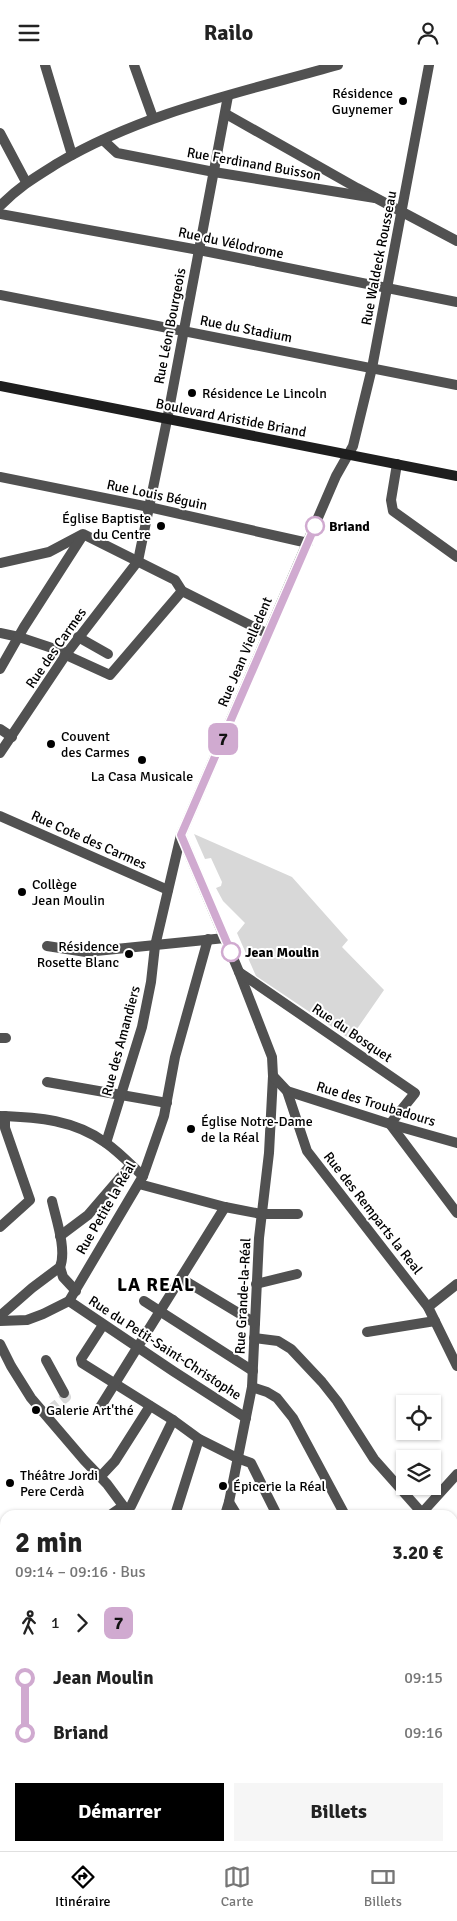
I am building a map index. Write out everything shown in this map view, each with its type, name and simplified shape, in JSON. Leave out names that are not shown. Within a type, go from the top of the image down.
[{"type":"main road","name":"Boulevard Aristide Briand","points":[[0,387],[457,476]]},
{"type":"street","points":[[45,65],[72,155]]},
{"type":"street","points":[[134,65],[153,118]]},
{"type":"street","points":[[0,206],[17,188],[72,155],[153,118],[338,65]]},
{"type":"street","name":"Rue Waldeck Rousseau","points":[[348,455],[353,446],[372,369],[429,65]]},
{"type":"street","name":"Rue Léon Bourgeois","points":[[138,561],[167,420],[226,114],[228,95]]},
{"type":"street","points":[[226,114],[375,198]]},
{"type":"street","points":[[0,133],[26,183]]},
{"type":"street","name":"Rue Ferdinand Buisson","points":[[103,140],[117,153],[214,172],[375,198],[457,241]]},
{"type":"street","name":"Rue du Vélodrome","points":[[0,214],[5,213],[199,250],[457,302]]},
{"type":"street","name":"Rue du Stadium","points":[[0,295],[457,385]]},
{"type":"street","name":"Rue Jean Vielledent","points":[[168,890],[181,835],[348,455]]},
{"type":"street","points":[[396,464],[390,500],[394,511],[457,557]]},
{"type":"street","name":"Rue Louis Béguin","points":[[0,477],[150,507],[308,543]]},
{"type":"street","points":[[84,535],[175,580],[182,591],[268,635]]},
{"type":"street","points":[[0,563],[49,552],[84,535]]},
{"type":"street","points":[[0,669],[84,535]]},
{"type":"street","name":"Rue des Carmes","points":[[0,753],[78,637],[138,561]]},
{"type":"street","points":[[0,633],[19,637],[67,654],[110,675],[182,591]]},
{"type":"street","points":[[78,637],[108,653]]},
{"type":"street","points":[[0,729],[12,737]]},
{"type":"street","name":"Rue Cote des Carmes","points":[[0,816],[168,890]]},
{"type":"street","points":[[181,835],[239,972]]},
{"type":"street","name":"Rue des Amandiers","points":[[106,1143],[142,1027],[151,982],[154,946],[168,890]]},
{"type":"street","points":[[47,946],[86,952],[225,938]]},
{"type":"street","name":"Rue Petite la Réal","points":[[0,1321],[27,1320],[44,1314],[69,1301],[141,1180],[161,1125],[181,1033],[208,939]]},
{"type":"street","name":"Rue Grande-la-Réal","points":[[227,1510],[252,1387],[256,1284],[261,1215],[270,1153],[273,1076],[272,1057],[239,972]]},
{"type":"street","name":"Rue du Bosquet","points":[[239,972],[415,1093],[390,1124]]},
{"type":"street","name":"Rue des Remparts la Real","points":[[273,1076],[287,1091],[308,1151],[428,1307],[457,1366]]},
{"type":"street","points":[[47,1082],[167,1103]]},
{"type":"street","name":"Rue des Troubadours","points":[[287,1091],[457,1143]]},
{"type":"street","points":[[0,1227],[30,1199],[2,1116],[37,1117],[79,1127],[106,1143],[131,1165],[141,1180],[225,1207],[261,1215],[298,1214]]},
{"type":"street","points":[[390,1124],[457,1213]]},
{"type":"street","points":[[60,1236],[88,1215],[131,1165]]},
{"type":"street","points":[[52,1201],[60,1236],[62,1256],[60,1267],[63,1277],[76,1291]]},
{"type":"street","points":[[99,1409],[182,1279],[225,1207]]},
{"type":"street","points":[[0,1316],[60,1267]]},
{"type":"street","points":[[256,1284],[297,1273]]},
{"type":"street","points":[[182,1279],[255,1323]]},
{"type":"street","points":[[428,1307],[457,1284]]},
{"type":"street","name":"Rue du Petit-Saint-Christophe","points":[[69,1301],[246,1417]]},
{"type":"street","points":[[144,1301],[253,1371]]},
{"type":"street","points":[[367,1332],[435,1321]]},
{"type":"street","points":[[103,1325],[82,1359],[82,1363],[199,1439],[251,1463],[274,1510]]},
{"type":"street","points":[[254,1338],[278,1341],[291,1349],[322,1382],[374,1459],[418,1510]]},
{"type":"street","points":[[0,1344],[31,1398],[47,1412],[126,1510],[131,1506],[173,1421]]},
{"type":"street","points":[[46,1360],[64,1393]]},
{"type":"street","points":[[252,1387],[267,1392],[277,1399],[292,1418],[342,1510]]},
{"type":"street","points":[[100,1477],[115,1461],[150,1406]]},
{"type":"street","points":[[177,1510],[199,1439]]},
{"type":"street","points":[[425,1510],[457,1474]]},
{"type":"street","points":[[230,1502],[234,1510]]},
{"type":"shaded area","points":[[194,834],[292,877],[348,940],[342,947],[384,990],[350,1039],[256,976],[237,933],[245,923],[223,901],[216,888],[221,886],[222,882],[211,858],[205,859]]},
{"type":"tunnel","points":[[50,1410],[66,1397],[64,1393]]},
{"type":"bus line","name":"7","points":[[231,952],[181,835],[315,526]]},
{"type":"place","name":"Résidence Guynemer","points":[[403,101]]},
{"type":"place","name":"Résidence Le Lincoln","points":[[192,393]]},
{"type":"place","name":"Église Baptiste du Centre","points":[[161,526]]},
{"type":"place","name":"Briand","points":[[315,526]]},
{"type":"place","name":"Couvent des Carmes","points":[[51,744]]},
{"type":"place","name":"La Casa Musicale","points":[[142,760]]},
{"type":"place","name":"Collège Jean Moulin","points":[[22,892]]},
{"type":"place","name":"Jean Moulin","points":[[231,952]]},
{"type":"place","name":"Résidence Rosette Blanc","points":[[129,954]]},
{"type":"place","name":"Église Notre-Dame de la Réal","points":[[191,1129]]},
{"type":"place","name":"Galerie Art'thé","points":[[36,1410]]},
{"type":"place","name":"Théâtre Jordi Pere Cerdà","points":[[10,1483]]},
{"type":"place","name":"Épicerie la Réal","points":[[223,1486]]},
{"type":"district","name":"LA REAL","points":[[156,1285]]}]
